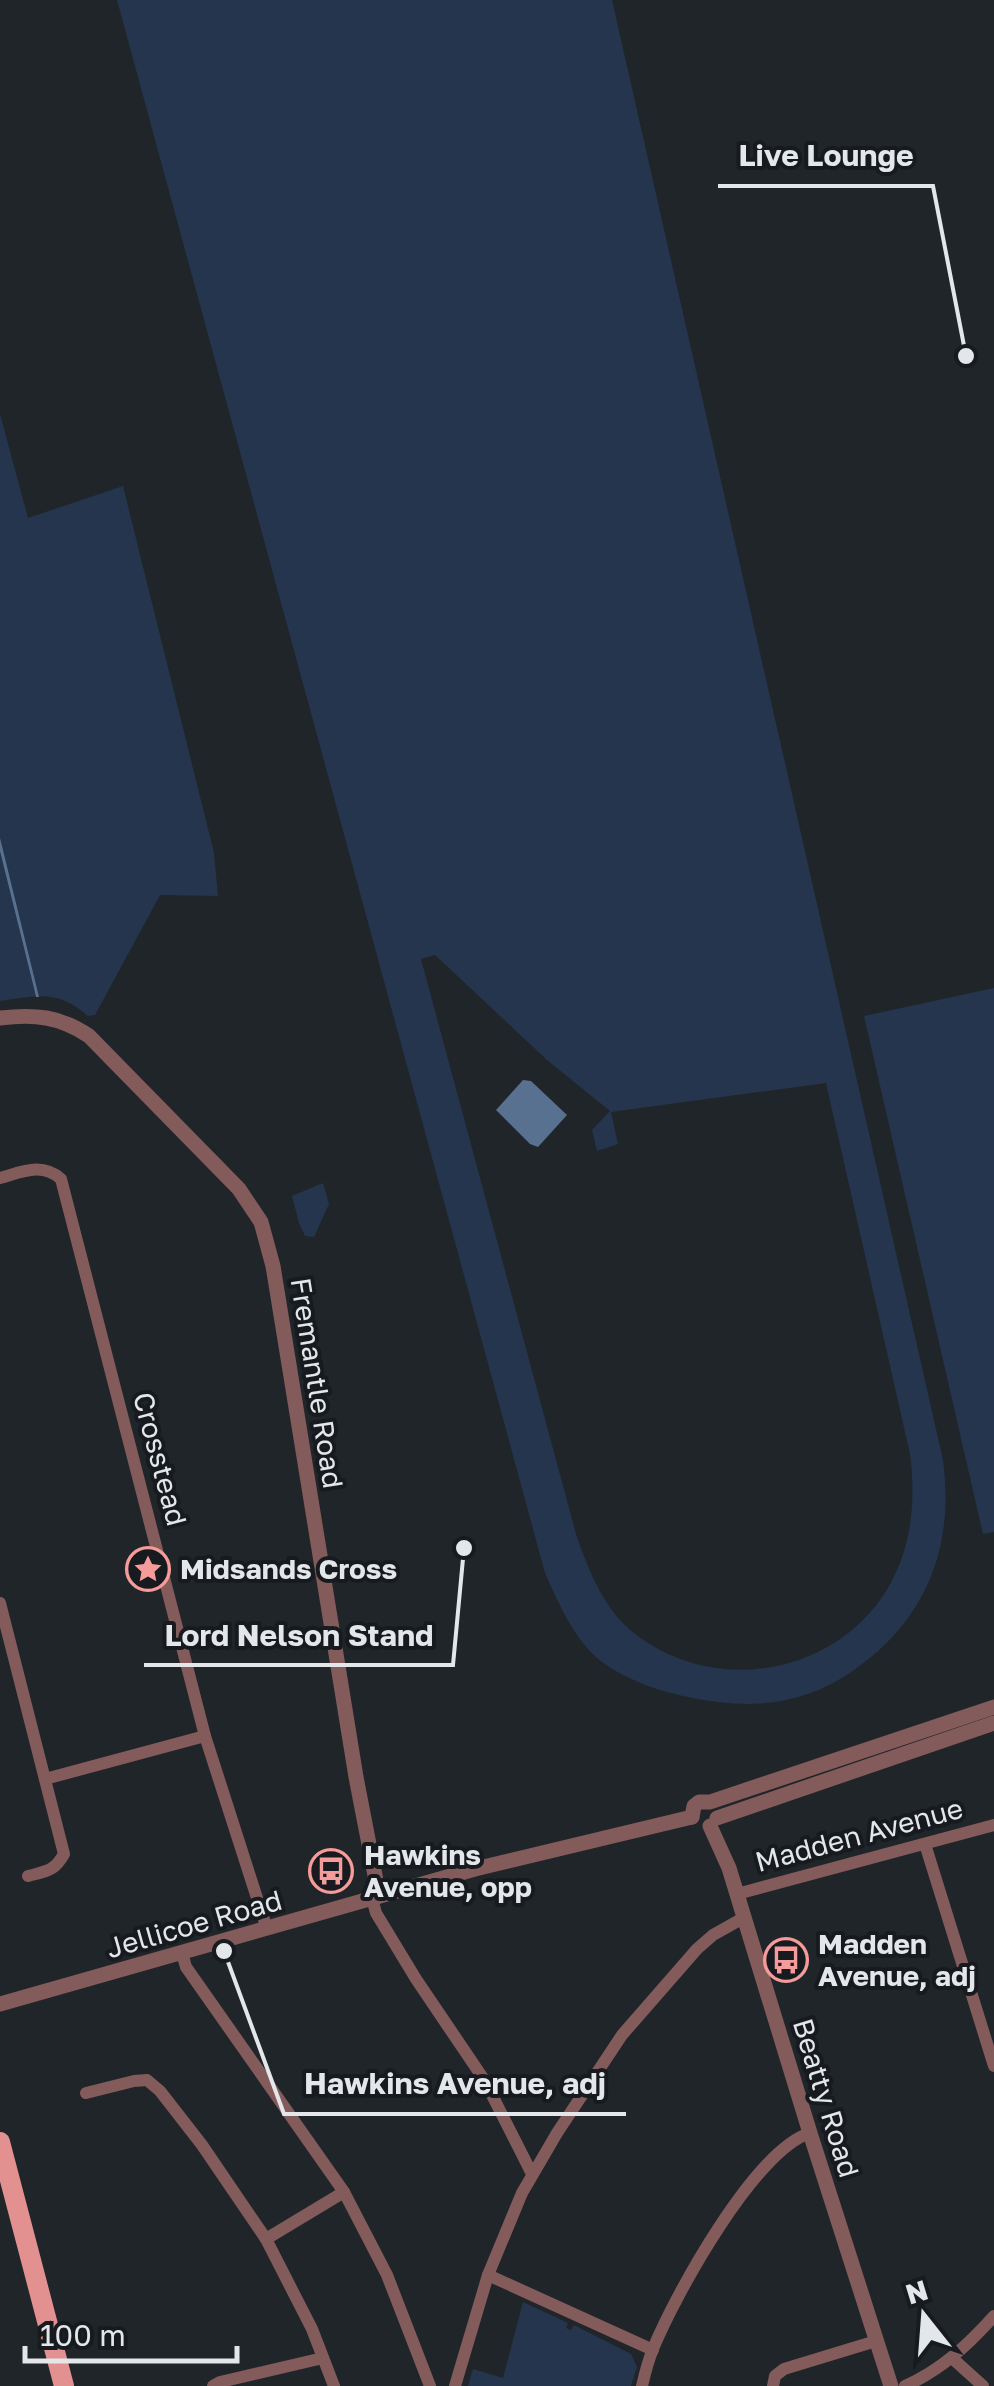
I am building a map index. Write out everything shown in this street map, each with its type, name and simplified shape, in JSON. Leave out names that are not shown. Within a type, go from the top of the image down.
[{"type":"main road","points":[[0,2142],[64,2386]]},
{"type":"street","name":"Fremantle Road","points":[[0,1018],[55,1018],[89,1036],[239,1188],[261,1222],[273,1266],[376,1897]]},
{"type":"street","name":"Crosstead","points":[[0,1178],[42,1168],[54,1172],[61,1180],[205,1736],[267,1929]]},
{"type":"street","points":[[0,1604],[64,1854],[58,1865],[28,1876]]},
{"type":"street","name":"Jellicoe Road","points":[[0,2004],[475,1869],[692,1817],[694,1806],[704,1800],[710,1802],[994,1706]]},
{"type":"street","points":[[692,1817],[697,1824],[713,1822],[994,1723]]},
{"type":"street","points":[[44,1779],[205,1736]]},
{"type":"street","points":[[710,1802],[716,1809],[713,1822]]},
{"type":"street","name":"Beatty Road","points":[[713,1822],[891,2386]]},
{"type":"street","name":"Madden Avenue","points":[[737,1894],[994,1825]]},
{"type":"street","points":[[925,1844],[994,2066]]},
{"type":"street","points":[[376,1897],[376,1913],[485,2081],[532,2174]]},
{"type":"street","points":[[456,2386],[488,2276],[532,2174],[622,2034],[697,1949],[745,1917]]},
{"type":"street","points":[[182,1953],[196,1982],[344,2192],[387,2275],[430,2386]]},
{"type":"street","points":[[86,2093],[147,2080],[160,2091],[266,2239],[289,2280],[334,2386]]},
{"type":"street","points":[[642,2386],[652,2350],[672,2308],[737,2201],[786,2144],[810,2133]]},
{"type":"street","points":[[266,2239],[344,2192]]},
{"type":"street","points":[[488,2276],[652,2350]]},
{"type":"street","points":[[905,2386],[952,2358],[994,2316]]},
{"type":"street","points":[[773,2386],[784,2369],[876,2341]]},
{"type":"street","points":[[213,2386],[323,2358]]},
{"type":"street","points":[[952,2358],[983,2386]]},
{"type":"shaded area","points":[[117,0],[612,0],[943,1460],[945,1514],[942,1540],[926,1589],[897,1632],[840,1679],[809,1694],[759,1704],[693,1698],[617,1672],[580,1639],[545,1573]],"holes":[[[435,955],[547,1060],[610,1111],[592,1130],[597,1151],[618,1144],[611,1112],[826,1083],[910,1454],[912,1506],[907,1540],[888,1588],[865,1618],[837,1641],[805,1658],[771,1667],[736,1670],[700,1665],[666,1653],[623,1624],[592,1575],[576,1534],[421,959]]]},
{"type":"shaded area","points":[[0,414],[28,518],[123,486],[214,853],[218,896],[160,895],[95,1015],[88,1016],[77,1007],[46,996],[0,1001]]},
{"type":"shaded area","points":[[0,838],[39,997],[0,851]]},
{"type":"shaded area","points":[[994,988],[994,1532],[983,1534],[864,1016]]},
{"type":"shaded area","points":[[523,1080],[531,1081],[567,1115],[538,1147],[530,1144],[496,1110]]},
{"type":"shaded area","points":[[323,1183],[329,1204],[314,1237],[305,1236],[292,1196]]},
{"type":"shaded area","points":[[523,2302],[568,2323],[566,2328],[571,2330],[574,2325],[631,2354],[637,2367],[631,2386],[468,2386],[473,2369],[503,2378]]},
{"type":"place","name":"Live Lounge","points":[[966,356]]},
{"type":"place","name":"Lord Nelson Stand","points":[[464,1548]]},
{"type":"place","name":"Midsands Cross","points":[[148,1569]]},
{"type":"place","name":"Hawkins Avenue, opp","points":[[331,1871]]},
{"type":"place","name":"Hawkins Avenue, adj","points":[[224,1951]]},
{"type":"place","name":"Madden Avenue, adj","points":[[786,1960]]}]
